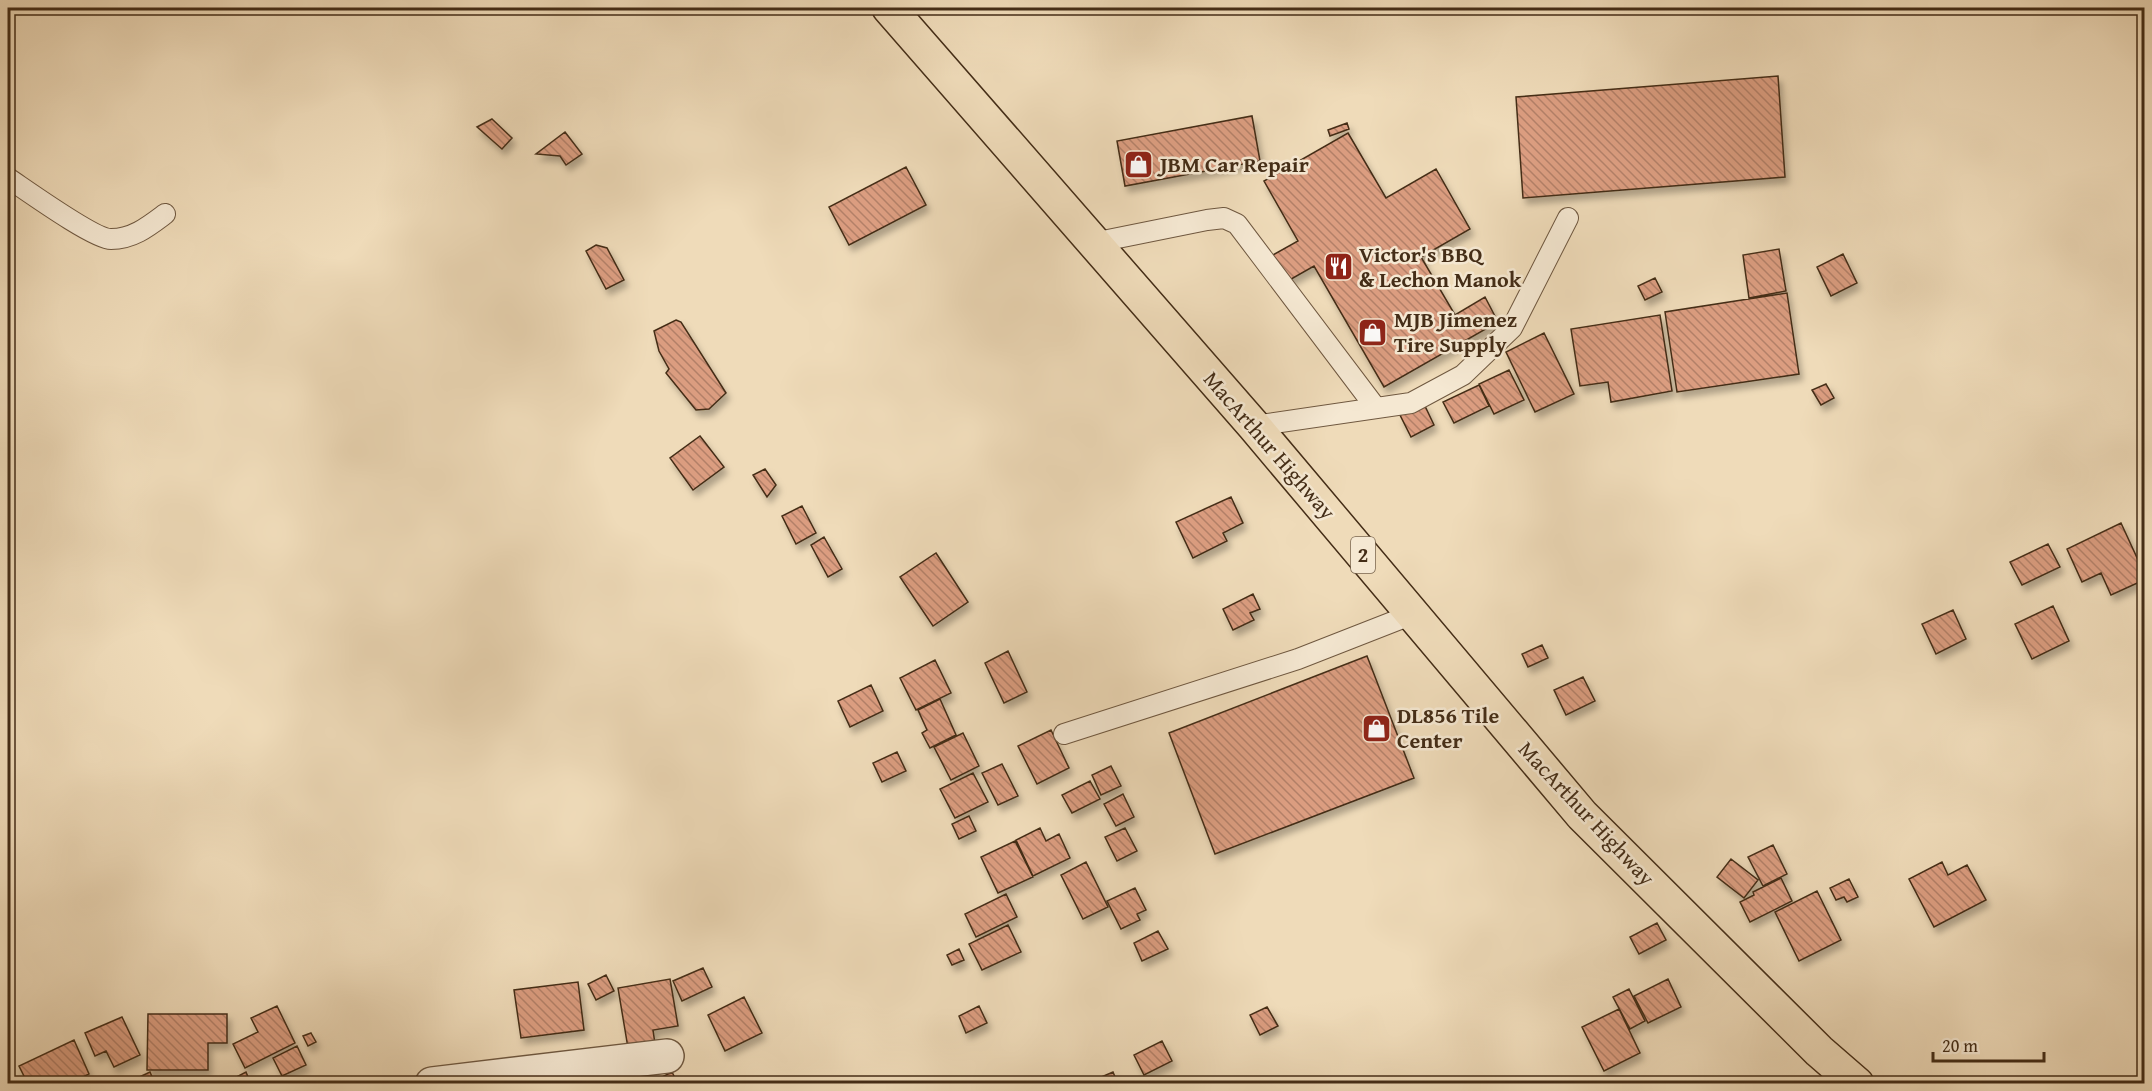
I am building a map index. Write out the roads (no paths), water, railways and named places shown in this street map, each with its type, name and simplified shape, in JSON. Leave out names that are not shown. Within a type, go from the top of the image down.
[{"type":"highway","name":"MacArthur Highway","points":[[889,8],[1254,426],[1582,815],[1819,1051],[1857,1083]]},
{"type":"street","points":[[432,1083],[666,1056]]},
{"type":"lane","points":[[8,178],[76,223],[110,239],[138,234],[165,214]]},
{"type":"lane","points":[[1093,243],[1207,220],[1224,218],[1237,224],[1376,408]]},
{"type":"lane","points":[[1254,426],[1411,403],[1463,375],[1512,328],[1568,218]]},
{"type":"lane","points":[[1064,734],[1298,659],[1413,614]]},
{"type":"place","name":"JBM Car Repair","points":[[1139,164]]},
{"type":"place","name":"Victor's BBQ & Lechon Manok","points":[[1338,267]]},
{"type":"place","name":"MJB Jimenez Tire Supply","points":[[1373,332]]},
{"type":"place","name":"DL856 Tile Center","points":[[1376,728]]}]
